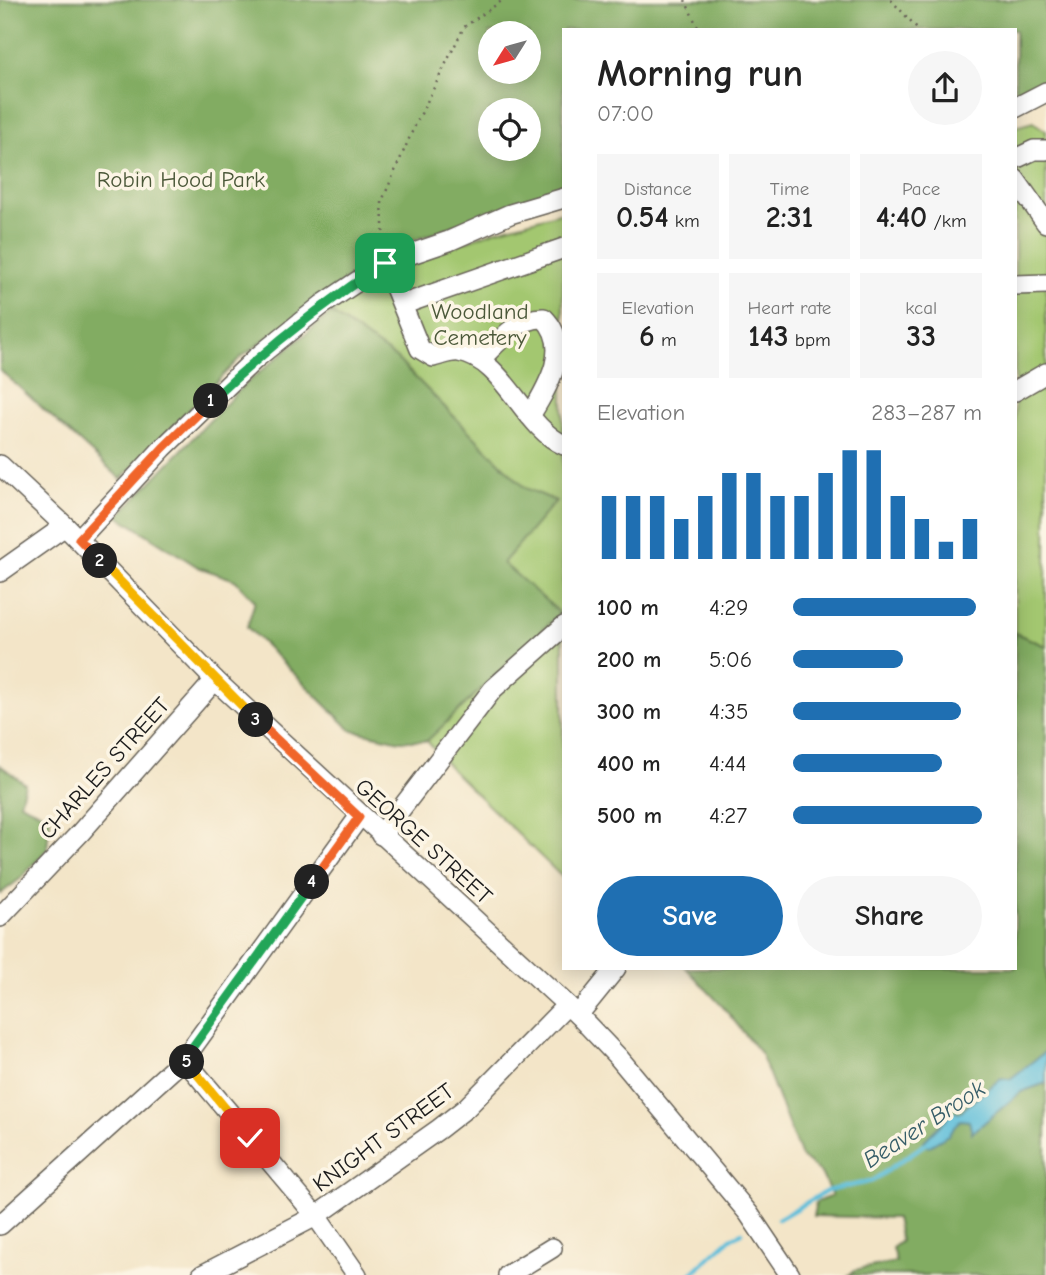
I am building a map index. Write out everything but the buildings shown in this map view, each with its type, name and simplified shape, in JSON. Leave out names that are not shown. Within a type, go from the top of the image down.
[{"type":"street","points":[[1017,107],[1046,92]]},
{"type":"street","points":[[1017,158],[1034,150],[1046,150]]},
{"type":"street","points":[[1017,182],[1046,223]]},
{"type":"street","points":[[0,572],[72,533],[255,359],[322,304],[385,263],[449,241],[510,214],[562,199]]},
{"type":"street","points":[[404,304],[562,249]]},
{"type":"street","points":[[385,263],[404,304],[420,349],[433,357],[457,352],[481,359],[530,416],[562,444]]},
{"type":"street","points":[[1017,285],[1046,284]]},
{"type":"street","points":[[481,359],[498,341],[531,317],[544,318],[553,327],[558,341],[556,357],[547,387],[530,416]]},
{"type":"street","points":[[1017,390],[1046,373]]},
{"type":"street","name":"GEORGE STREET","points":[[0,465],[72,533],[215,680],[359,817],[573,1010],[619,1058],[749,1214],[790,1275]]},
{"type":"street","points":[[381,835],[493,689],[562,628]]},
{"type":"street","name":"CHARLES STREET","points":[[0,917],[81,832],[215,680]]},
{"type":"street","points":[[0,1225],[184,1059],[359,817]]},
{"type":"street","name":"KNIGHT STREET","points":[[202,1275],[316,1216],[466,1108],[614,970]]},
{"type":"street","points":[[184,1059],[316,1216],[357,1275]]},
{"type":"street","points":[[508,1275],[552,1248]]},
{"type":"path","points":[[385,263],[382,201],[412,132],[464,27],[503,0]]},
{"type":"path","points":[[685,0],[698,28]]},
{"type":"path","points":[[891,0],[917,28]]},
{"type":"green space","name":"Robin Hood Park","points":[[0,0],[1046,0],[1046,84],[1017,99],[1017,28],[562,28],[562,186],[385,251],[240,358],[121,479],[0,370]]},
{"type":"green space","points":[[1033,122],[1046,131],[1046,646],[1017,634],[1017,126]]},
{"type":"green space","name":"Woodland Cemetery","points":[[562,212],[562,877],[452,770],[427,741],[560,613],[502,563],[555,501],[525,488],[396,358],[331,313],[389,269],[497,230]]},
{"type":"green space","points":[[331,313],[396,358],[525,488],[556,501],[503,563],[560,613],[427,741],[400,741],[351,730],[247,627],[255,601],[235,580],[198,567],[118,516],[242,387]]},
{"type":"green space","points":[[1017,634],[1046,646],[1046,1275],[849,1275],[855,1270],[896,1262],[892,1248],[901,1241],[896,1218],[813,1216],[816,1202],[832,1196],[821,1173],[801,1157],[761,1054],[723,1007],[688,970],[1017,970]]},
{"type":"green space","points":[[0,765],[25,784],[20,803],[50,817],[47,850],[20,879],[0,894]]},
{"type":"water","points":[[1046,1051],[1046,1083],[1021,1092],[972,1133],[969,1121],[960,1120],[948,1135],[928,1147],[924,1141],[954,1111],[960,1112],[1001,1078],[1010,1079]]},
{"type":"waterway","name":"Beaver Brook","points":[[778,1219],[827,1191],[872,1181],[928,1142]]},
{"type":"waterway","name":"Beaver Brook","points":[[690,1275],[731,1238],[742,1233]]},
{"type":"route","points":[[250,1138],[184,1059],[359,817],[215,680],[79,539],[163,448],[255,359],[322,304],[385,263]]}]
